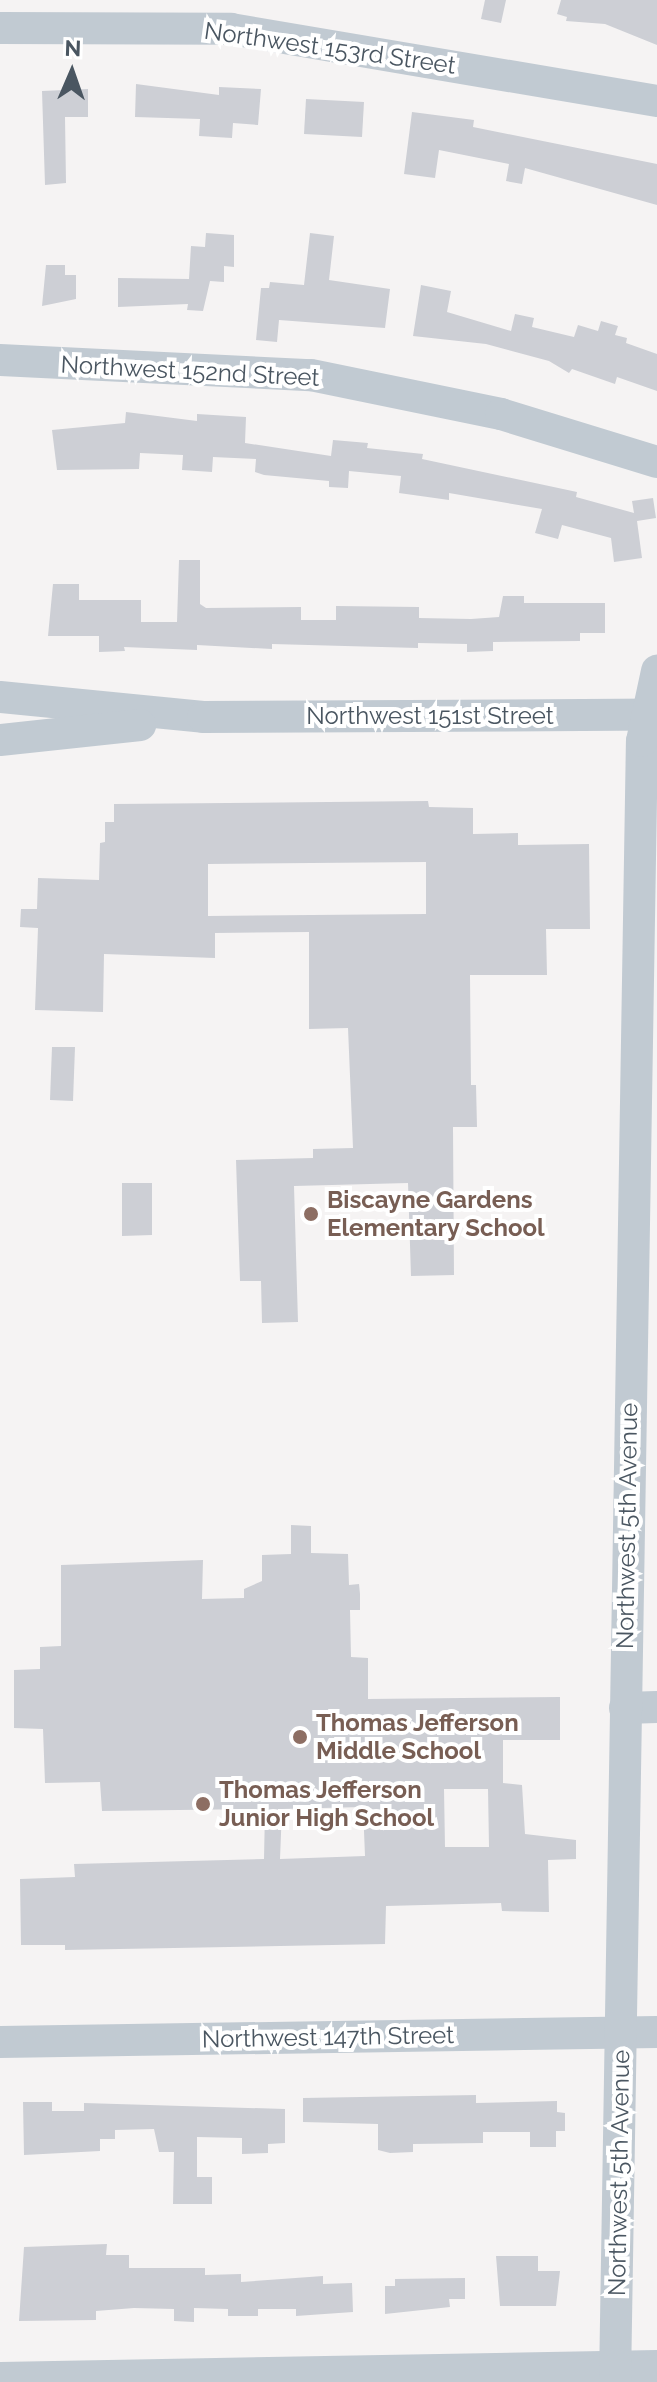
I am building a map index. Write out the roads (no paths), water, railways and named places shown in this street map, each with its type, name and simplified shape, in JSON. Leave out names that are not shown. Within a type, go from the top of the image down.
[{"type":"street","name":"Northwest 153rd Street","points":[[0,28],[231,29],[657,101]]},
{"type":"street","name":"Northwest 152nd Street","points":[[0,360],[311,375],[501,414],[657,462]]},
{"type":"street","name":"Northwest 5th Avenue","points":[[616,2374],[625,1708],[643,1386],[650,715],[657,671]]},
{"type":"street","name":"Northwest 151st Street","points":[[0,697],[203,717],[650,715]]},
{"type":"street","name":"Northwest 151st Street","points":[[0,740],[203,717]]},
{"type":"street","points":[[625,1708],[657,1707]]},
{"type":"street","name":"Northwest 147th Street","points":[[0,2042],[657,2032]]},
{"type":"street","points":[[0,2378],[616,2374],[657,2366]]},
{"type":"place","name":"Biscayne Gardens Elementary School","points":[[311,1214]]},
{"type":"place","name":"Thomas Jefferson Middle School","points":[[300,1737]]},
{"type":"place","name":"Thomas Jefferson Junior High School","points":[[203,1804]]}]
